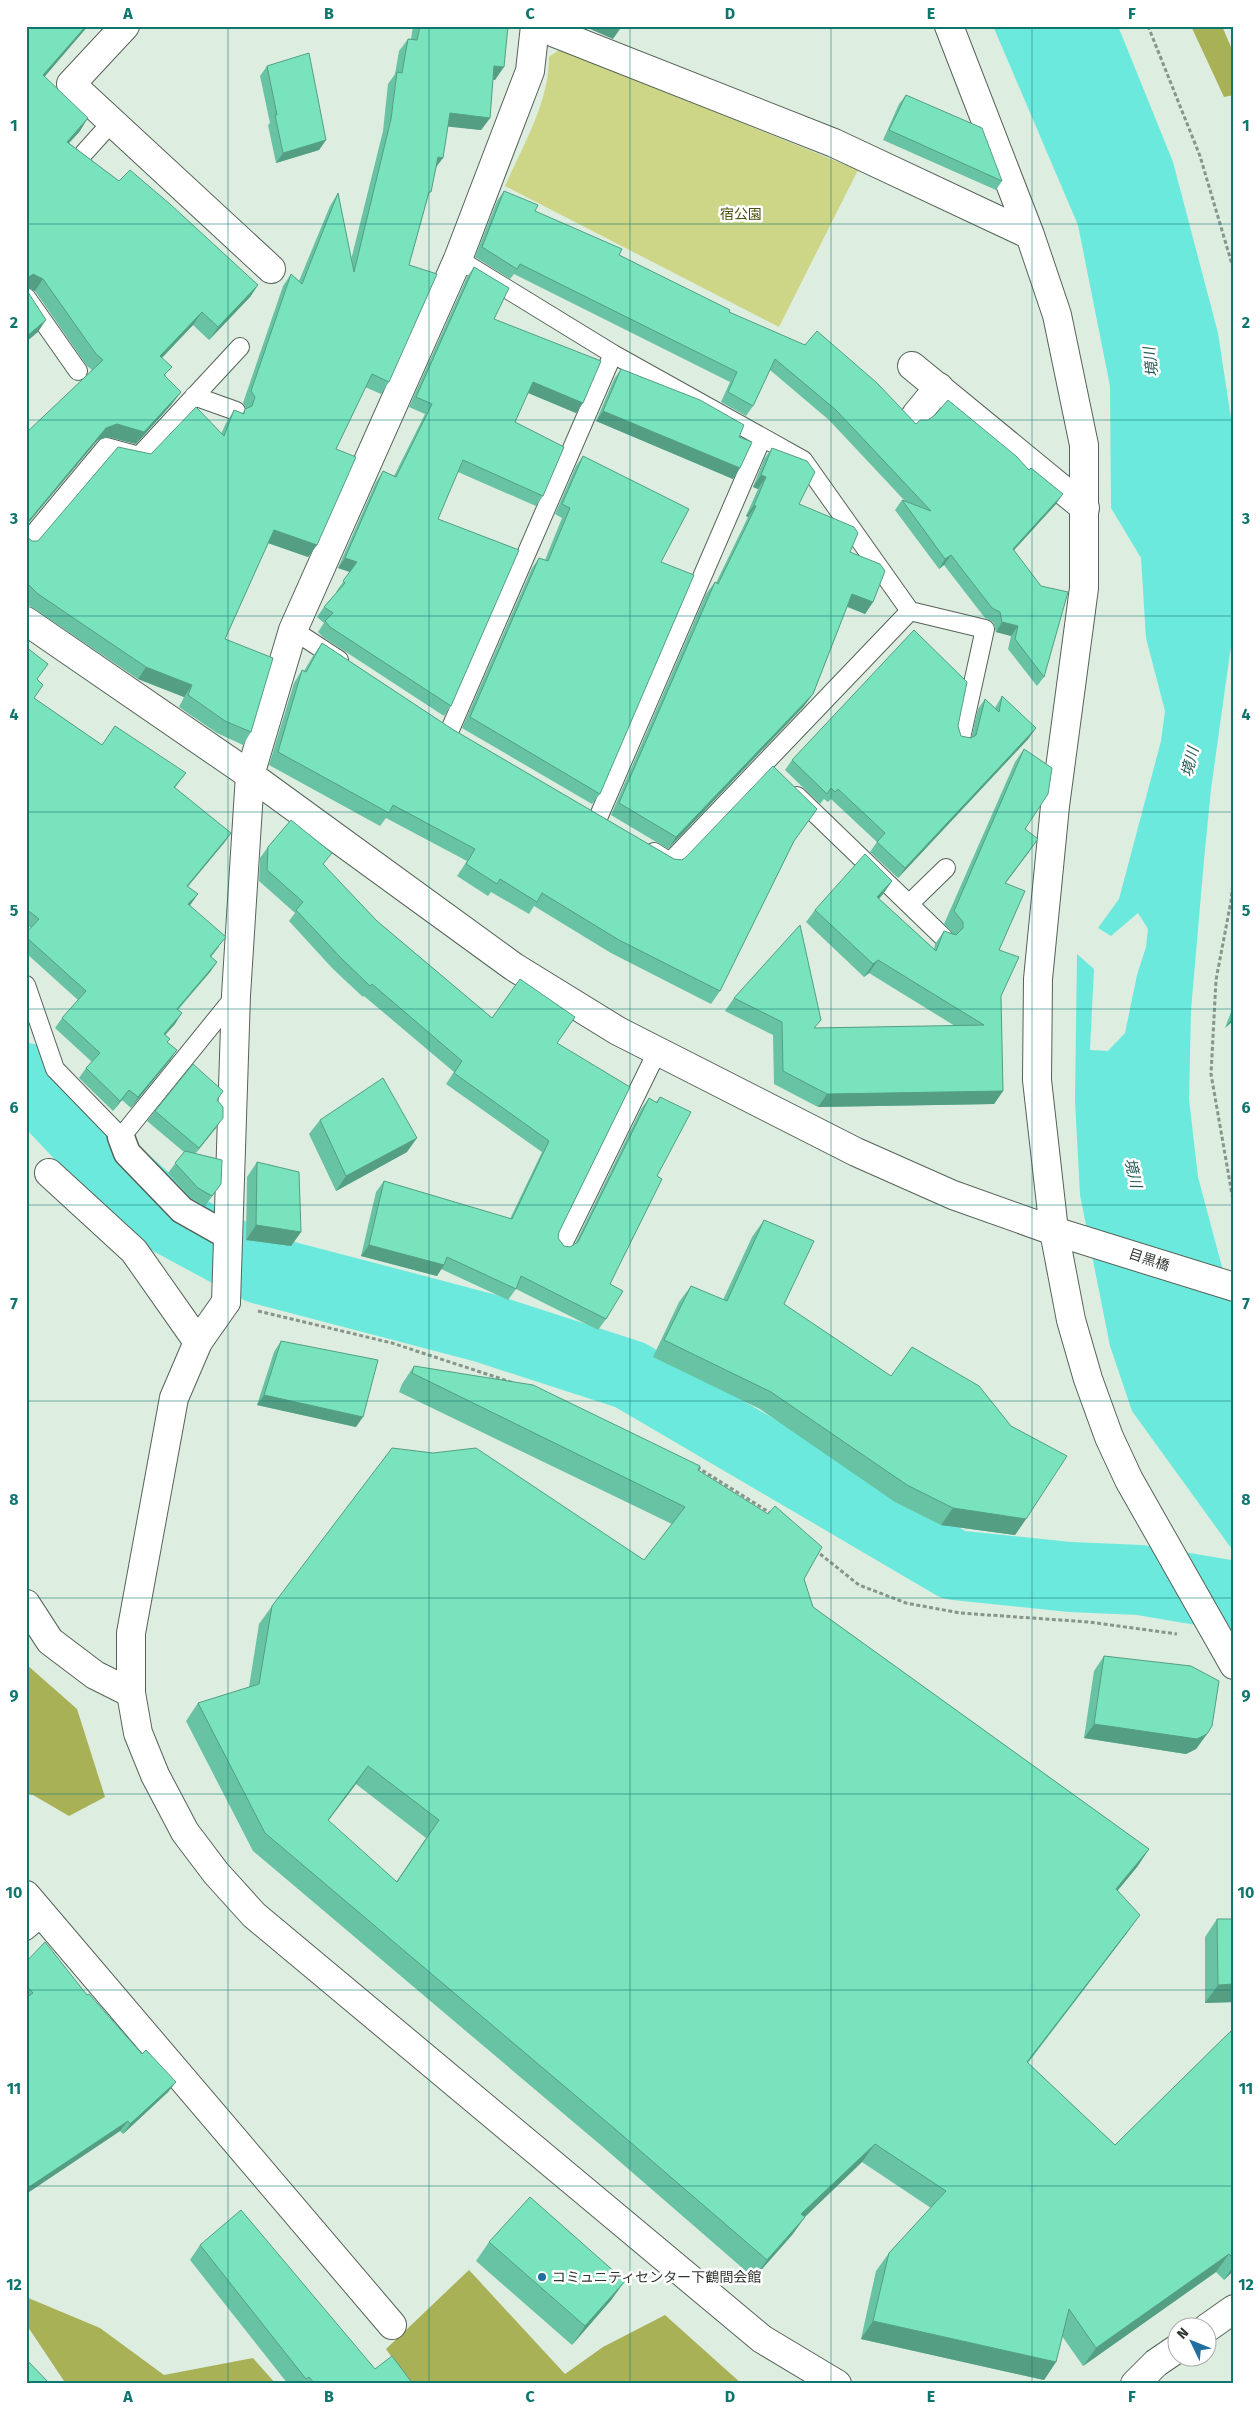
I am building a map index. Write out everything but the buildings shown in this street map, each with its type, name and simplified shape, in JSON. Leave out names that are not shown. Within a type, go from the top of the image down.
[{"type":"street","points":[[126,26],[71,84],[271,270]]},
{"type":"street","points":[[535,26],[530,71],[458,259],[293,630],[250,775],[236,995],[226,1302],[198,1342],[174,1398],[131,1633],[131,1693],[141,1741],[155,1775],[185,1832],[216,1873],[254,1915],[762,2338],[837,2384]]},
{"type":"street","points":[[544,26],[574,41],[834,143],[1030,234]]},
{"type":"street","points":[[950,26],[1030,234],[1057,315],[1084,445],[1084,588],[1055,806],[1038,979],[1037,1080],[1071,1320],[1088,1379],[1109,1437],[1129,1480],[1234,1665]]},
{"type":"street","points":[[912,366],[1085,508]]},
{"type":"street","points":[[916,415],[938,387]]},
{"type":"street","name":"目黒橋","points":[[26,621],[250,775],[514,967],[657,1052],[865,1156],[953,1195],[1059,1232],[1234,1287]]},
{"type":"street","points":[[121,1138],[126,1153],[182,1210],[228,1236]]},
{"type":"street","points":[[49,1173],[134,1251],[198,1342]]},
{"type":"street","points":[[26,1604],[50,1640],[95,1675],[131,1693]]},
{"type":"street","points":[[26,1895],[35,1923],[392,2325]]},
{"type":"street","points":[[1218,2321],[1234,2310]]},
{"type":"street","points":[[1135,2384],[1156,2363],[1168,2355]]},
{"type":"lane","points":[[84,153],[111,123]]},
{"type":"lane","points":[[458,259],[613,354],[803,460],[910,611],[985,629],[961,738]]},
{"type":"lane","points":[[26,297],[78,371]]},
{"type":"lane","points":[[26,543],[106,447],[139,456],[240,346]]},
{"type":"lane","points":[[449,732],[613,354]]},
{"type":"lane","points":[[194,396],[236,411]]},
{"type":"lane","points":[[598,818],[762,438]]},
{"type":"lane","points":[[638,843],[670,862],[910,611]]},
{"type":"lane","points":[[293,630],[350,668]]},
{"type":"lane","points":[[433,721],[466,742]]},
{"type":"lane","points":[[764,764],[944,938]]},
{"type":"lane","points":[[581,809],[614,828]]},
{"type":"lane","points":[[909,904],[946,868]]},
{"type":"lane","points":[[26,985],[55,1069],[121,1138],[236,995]]},
{"type":"lane","points":[[561,1248],[657,1052]]},
{"type":"path","points":[[1148,26],[1200,156],[1234,271]]},
{"type":"path","points":[[1234,873],[1232,901],[1216,980],[1211,1074],[1234,1206]]},
{"type":"path","points":[[226,1302],[392,1343],[506,1379],[523,1387]]},
{"type":"path","points":[[695,1466],[774,1516]]},
{"type":"path","points":[[811,1546],[859,1585],[906,1603],[960,1613],[1089,1622],[1219,1640]]},
{"type":"green space","points":[[1191,26],[1222,26],[1234,54],[1234,95],[1224,97]]},
{"type":"green space","name":"宿公園","points":[[560,49],[858,170],[779,327],[505,186],[540,107],[545,91],[549,57]]},
{"type":"green space","points":[[26,1664],[77,1709],[105,1797],[69,1816],[33,1795],[26,1794]]},
{"type":"green space","points":[[469,2270],[565,2374],[603,2347],[665,2315],[742,2384],[410,2384],[386,2349]]},
{"type":"green space","points":[[26,2297],[100,2328],[164,2375],[253,2358],[276,2384],[66,2384],[26,2324]]},
{"type":"water","points":[[993,26],[1118,26],[1173,162],[1218,333],[1234,438],[1232,639],[1211,789],[1204,860],[1191,1010],[1189,1099],[1198,1177],[1234,1312],[1234,1405],[1229,1409],[1203,1453],[1234,1496],[1234,1552],[1132,1411],[1110,1346],[1080,1195],[1075,1100],[1077,954],[1094,969],[1090,1050],[1108,1051],[1125,1033],[1137,975],[1146,947],[1148,929],[1138,913],[1111,936],[1098,928],[1119,899],[1161,741],[1165,711],[1146,638],[1141,558],[1111,508],[1110,386],[1078,225]]},
{"type":"waterway","points":[[26,1078],[112,1169],[171,1221],[260,1269],[485,1328],[630,1375],[954,1565],[1070,1577],[1140,1580],[1234,1596]]},
{"type":"waterway","name":"境川","points":[[1175,1352],[1203,1426],[1234,1489]]},
{"type":"place","name":"コミュニティセンター下鶴間会館","points":[[542,2277]]}]
